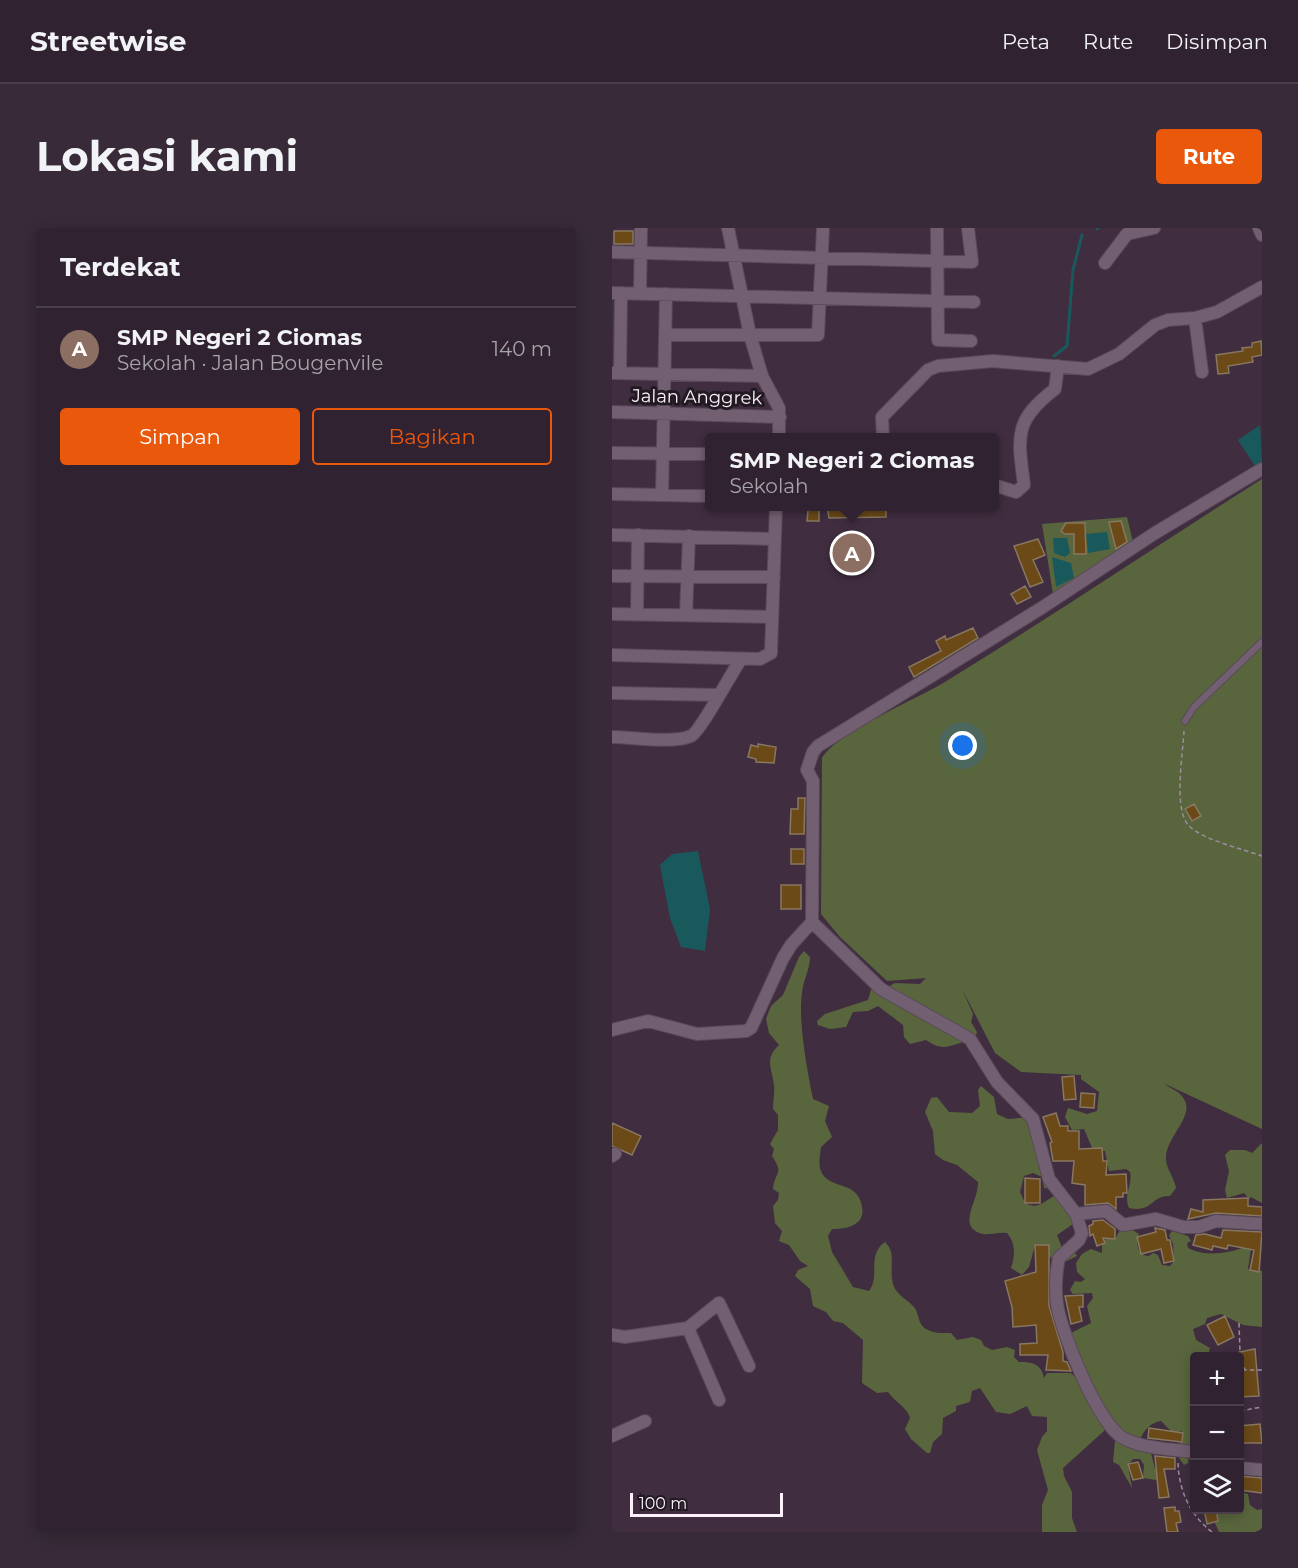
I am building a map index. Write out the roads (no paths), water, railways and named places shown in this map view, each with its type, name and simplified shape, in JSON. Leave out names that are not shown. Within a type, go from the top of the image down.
[{"type":"street","points":[[640,293],[641,228]]},
{"type":"street","points":[[728,228],[740,296],[750,335],[762,376],[779,408],[779,433]]},
{"type":"street","points":[[665,335],[818,335],[824,228]]},
{"type":"street","points":[[937,228],[938,340],[971,342]]},
{"type":"street","points":[[612,252],[973,261],[968,228]]},
{"type":"street","points":[[1105,263],[1127,234],[1154,228]]},
{"type":"street","points":[[1259,228],[1262,235]]},
{"type":"street","points":[[883,433],[882,417],[928,370],[938,366],[993,361],[1088,369],[1119,354],[1155,325],[1168,320],[1195,318],[1217,312],[1262,287]]},
{"type":"street","points":[[762,376],[616,373],[617,293],[974,302]]},
{"type":"street","points":[[662,495],[666,294]]},
{"type":"street","points":[[1195,318],[1202,372]]},
{"type":"street","points":[[999,487],[1016,492],[1024,485],[1019,442],[1024,420],[1038,402],[1055,389],[1058,366]]},
{"type":"street","name":"Jalan Anggrek","points":[[612,412],[780,417]]},
{"type":"street","points":[[612,453],[705,454]]},
{"type":"street","points":[[612,1030],[648,1021],[697,1034],[746,1031],[751,1028],[791,945],[812,922],[813,781],[807,770],[818,746],[1043,607],[1155,533],[1262,469]]},
{"type":"street","points":[[612,494],[705,496]]},
{"type":"street","points":[[612,655],[760,659],[771,653],[776,511]]},
{"type":"street","points":[[612,535],[775,539]]},
{"type":"street","points":[[637,614],[638,535]]},
{"type":"street","points":[[686,615],[689,536]]},
{"type":"street","points":[[612,576],[774,576]]},
{"type":"street","points":[[612,614],[772,617]]},
{"type":"street","points":[[612,737],[678,739],[692,736],[699,730],[717,695],[741,659]]},
{"type":"street","points":[[612,693],[717,695]]},
{"type":"street","points":[[812,922],[881,989],[970,1039],[997,1082],[1033,1119],[1049,1179],[1076,1214],[1080,1224],[1081,1238],[1059,1258],[1057,1278],[1057,1303],[1071,1350],[1097,1403],[1120,1436],[1147,1446],[1190,1451]]},
{"type":"street","points":[[1076,1214],[1106,1211],[1123,1225],[1156,1219],[1183,1227],[1199,1227],[1216,1221],[1262,1224]]},
{"type":"street","points":[[612,1335],[625,1337],[688,1328],[719,1303],[749,1366]]},
{"type":"street","points":[[688,1328],[719,1400]]},
{"type":"street","points":[[612,1436],[645,1421]]},
{"type":"street","points":[[1244,1468],[1262,1470]]},
{"type":"lane","points":[[1185,721],[1194,707],[1262,642]]},
{"type":"waterway","points":[[1054,356],[1067,346],[1073,270],[1082,235]]},
{"type":"place","name":"SMP Negeri 2 Ciomas","points":[[852,553]]}]
